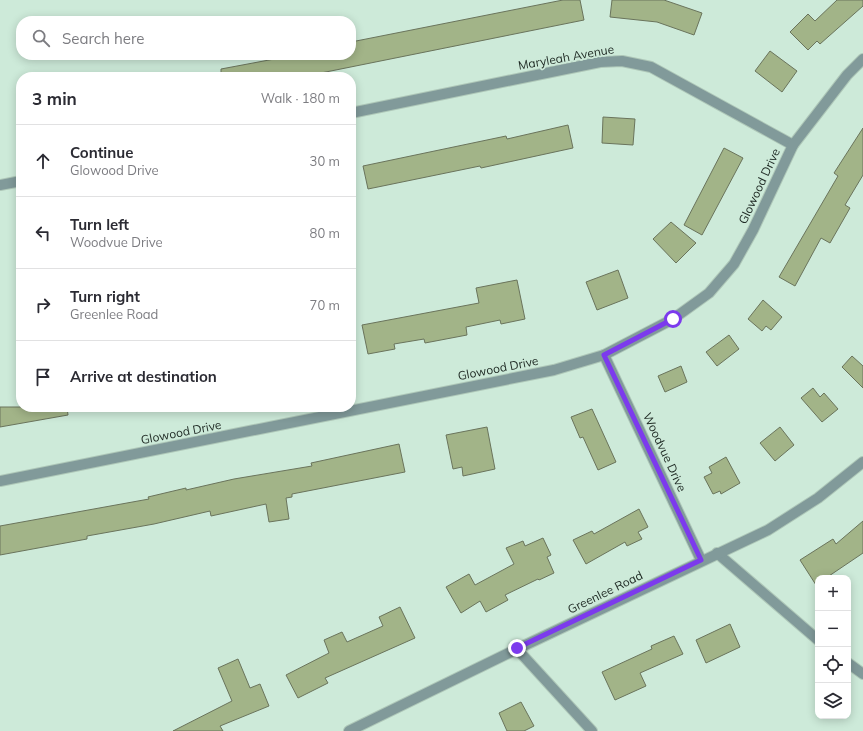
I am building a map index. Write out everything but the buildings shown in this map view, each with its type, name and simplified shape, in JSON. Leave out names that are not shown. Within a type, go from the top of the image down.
[{"type":"street","name":"Glowood Drive","points":[[356,410],[554,370],[604,355],[673,319],[709,293],[734,264],[753,230],[793,145],[847,75],[863,59]]},
{"type":"street","name":"Maryleah Avenue","points":[[356,112],[600,62],[622,61],[651,66],[793,145]]},
{"type":"street","points":[[0,185],[16,181]]},
{"type":"street","name":"Woodvue Drive","points":[[604,355],[701,560]]},
{"type":"street","name":"Glowood Drive","points":[[0,482],[346,412]]},
{"type":"street","name":"Greenlee Road","points":[[348,731],[517,648],[701,560],[768,530],[818,498],[863,462]]},
{"type":"street","points":[[716,553],[815,637]]},
{"type":"street","points":[[517,648],[592,731]]},
{"type":"street","points":[[851,665],[863,674]]},
{"type":"route","points":[[517,648],[701,560],[604,355],[673,319]]}]
